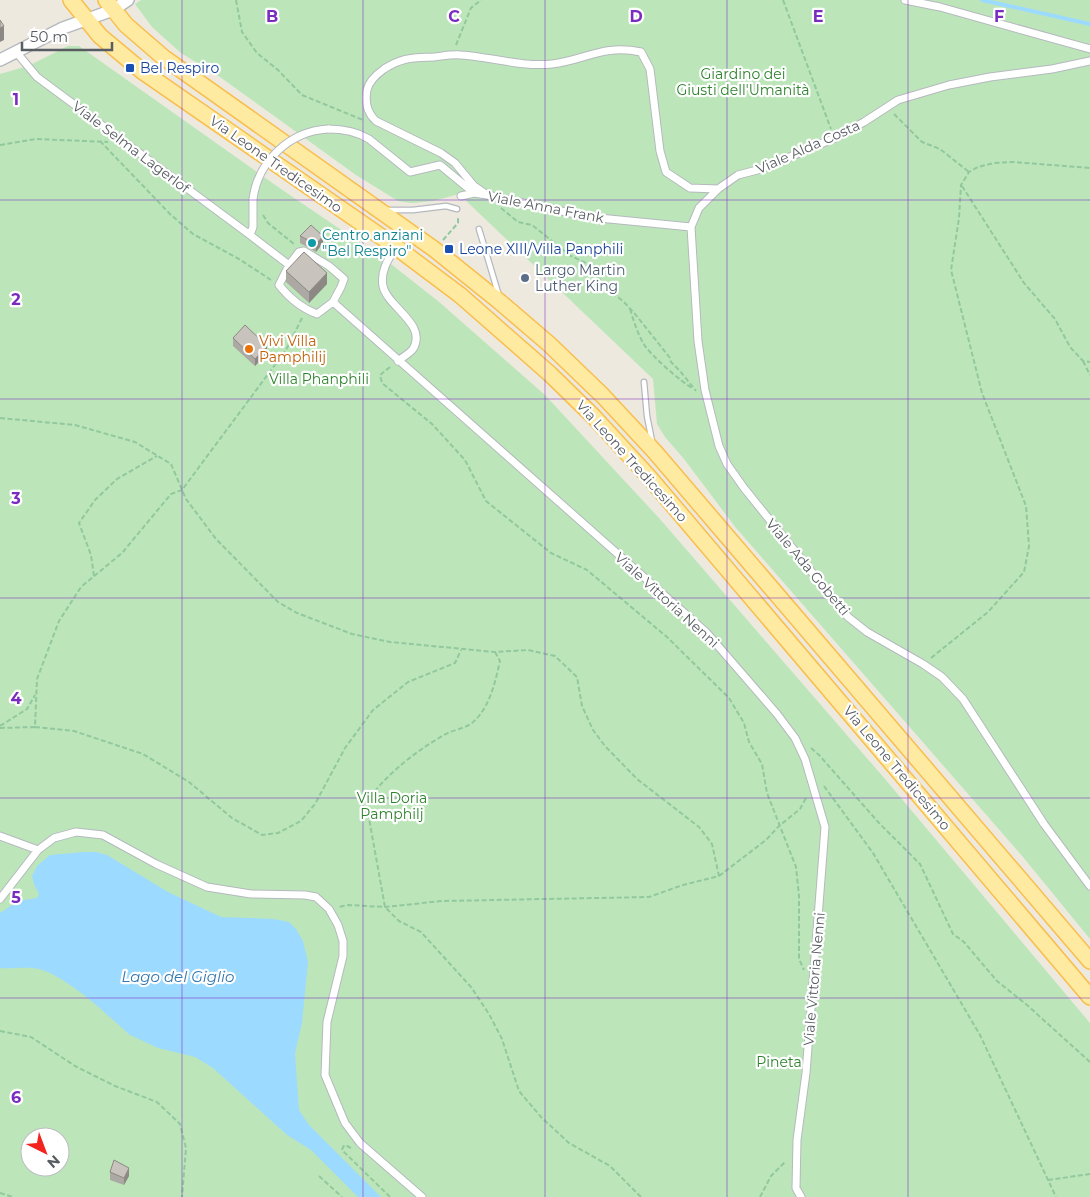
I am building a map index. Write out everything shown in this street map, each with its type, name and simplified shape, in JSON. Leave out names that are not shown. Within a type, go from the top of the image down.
[{"type":"main road","name":"Via Leone Tredicesimo","points":[[71,0],[100,36],[142,71],[396,247],[460,295],[565,388],[624,449],[798,651],[1090,997]]},
{"type":"main road","name":"Via Leone Tredicesimo","points":[[111,3],[137,35],[170,62],[434,249],[549,344],[590,383],[655,452],[1090,961]]},
{"type":"street","points":[[0,60],[18,53],[63,28],[86,20],[111,3],[128,0]]},
{"type":"street","points":[[905,0],[940,7],[1090,49]]},
{"type":"street","points":[[487,195],[474,186],[455,163],[376,121],[368,110],[366,103],[368,87],[379,72],[399,60],[409,57],[460,55],[526,64],[552,64],[601,51],[626,48],[641,52],[650,69],[660,151],[666,172],[690,188],[718,189]]},
{"type":"street","name":"Viale Selma Lagerlof","points":[[18,53],[37,77],[250,235]]},
{"type":"street","name":"Viale Alda Costa","points":[[691,227],[699,208],[718,189],[738,174],[761,170],[835,138],[898,100],[990,77],[1052,69],[1090,60]]},
{"type":"street","points":[[288,265],[250,235],[253,227],[253,199],[261,171],[270,158],[280,148],[299,135],[328,129],[343,129],[362,134],[410,172],[440,165],[474,193]]},
{"type":"street","name":"Viale Anna Frank","points":[[461,196],[474,193],[589,217],[691,227]]},
{"type":"street","name":"Viale Ada Gobetti","points":[[691,227],[698,341],[707,400],[719,446],[727,464],[805,566],[848,617],[867,632],[942,677],[964,699],[1044,824],[1090,886]]},
{"type":"street","points":[[396,247],[383,271],[383,286],[388,297],[409,321],[416,340],[412,350],[398,361]]},
{"type":"street","points":[[304,251],[329,266],[344,279],[333,302],[317,314],[306,310],[291,300],[279,285],[288,265],[299,252],[304,251]]},
{"type":"street","name":"Viale Vittoria Nenni","points":[[333,302],[706,632],[790,731],[804,760],[825,827],[806,1073],[797,1150],[796,1188],[801,1197]]},
{"type":"street","points":[[0,899],[38,850],[54,838],[76,832],[103,835],[156,864],[208,887],[250,894],[316,897],[329,909],[338,925],[343,941],[343,956],[327,1022],[325,1075],[344,1123],[360,1143],[422,1197]]},
{"type":"street","points":[[0,836],[38,850]]},
{"type":"lane","points":[[378,210],[413,210],[449,206],[457,209]]},
{"type":"lane","points":[[479,229],[500,302]]},
{"type":"lane","points":[[644,382],[647,416],[655,452]]},
{"type":"path","points":[[236,0],[242,32],[257,54],[278,70],[302,95],[365,121]]},
{"type":"path","points":[[452,55],[471,8],[481,0]]},
{"type":"path","points":[[783,0],[835,138]]},
{"type":"path","points":[[888,107],[922,142],[940,149],[969,172]]},
{"type":"path","points":[[0,145],[36,139],[125,143]]},
{"type":"path","points":[[100,141],[170,214],[193,234],[239,259],[279,285]]},
{"type":"path","points":[[923,664],[988,612],[1024,572],[1029,546],[1026,506],[982,393],[951,270],[960,218],[961,185],[969,172],[978,167],[994,163],[1013,162],[1090,168]]},
{"type":"path","points":[[961,185],[1024,283],[1055,319],[1070,347],[1084,361],[1090,375]]},
{"type":"path","points":[[487,195],[518,222],[532,225],[571,256],[586,263],[608,289],[629,307],[670,358],[670,362],[694,389],[707,400]]},
{"type":"path","points":[[253,199],[268,224],[304,251]]},
{"type":"path","points":[[434,249],[458,223],[457,209]]},
{"type":"path","points":[[629,307],[637,330],[646,347],[680,382],[694,389]]},
{"type":"path","points":[[35,727],[37,679],[59,621],[81,587],[122,553],[171,494],[182,490],[286,350],[306,310]]},
{"type":"path","points":[[398,361],[380,375],[382,383],[432,424],[465,460],[486,501],[551,552],[587,570],[667,637],[729,698],[744,723],[749,742],[762,764],[767,793],[796,867],[799,896],[799,959],[807,978],[813,984]]},
{"type":"path","points":[[1084,361],[1090,362]]},
{"type":"path","points":[[0,418],[75,425],[135,442],[171,464],[186,499],[216,539],[278,602],[297,613],[352,634],[390,642],[495,652],[528,650],[555,656],[577,677],[582,706],[593,730],[605,746],[637,779],[699,827],[712,844],[719,876]]},
{"type":"path","points":[[94,576],[91,555],[80,523],[96,500],[117,479],[158,456]]},
{"type":"path","points":[[0,727],[35,727],[74,731],[144,754],[190,782],[232,818],[262,835],[278,833],[301,821],[315,804],[346,748],[373,710],[408,682],[454,663],[462,650]]},
{"type":"path","points":[[495,652],[500,661],[490,697],[472,723],[446,734],[401,764],[380,784],[366,802],[385,907],[399,921],[421,932],[471,987],[489,1014],[502,1039],[519,1091],[541,1117],[569,1143],[610,1166],[641,1197]]},
{"type":"path","points":[[0,727],[27,710],[36,692]]},
{"type":"path","points":[[790,731],[819,755],[879,823],[920,864],[953,934],[964,942],[996,981],[1027,1005],[1090,1062]]},
{"type":"path","points":[[822,783],[873,853],[980,1035],[1056,1197]]},
{"type":"path","points":[[329,909],[349,905],[385,907],[442,902],[649,897],[683,885],[719,876],[766,840],[779,826],[800,809],[813,786]]},
{"type":"path","points":[[0,1031],[31,1037],[75,1066],[115,1086],[157,1102],[180,1124],[186,1148],[182,1197]]},
{"type":"path","points":[[360,1143],[354,1150],[346,1145],[342,1150],[390,1197]]},
{"type":"path","points":[[760,1197],[771,1176],[797,1150]]},
{"type":"path","points":[[1048,1180],[1090,1174]]},
{"type":"path","points":[[319,1176],[342,1197]]},
{"type":"path","points":[[0,1193],[13,1197]]},
{"type":"green space","name":"Giardino dei Giusti dell'Umanità","points":[[141,0],[1090,0],[1090,939],[1023,857],[736,528],[657,424],[653,379],[459,194],[433,201],[412,203],[398,201],[356,175],[220,77],[181,53],[152,27],[135,4]]},
{"type":"green space","name":"Villa Doria Pamphilj","points":[[68,46],[79,46],[281,189],[387,261],[438,301],[545,395],[659,518],[885,779],[1090,1023],[1090,1197],[0,1197],[0,74],[28,66]]},
{"type":"water","name":"Lago del Giglio","points":[[96,852],[107,855],[168,892],[221,917],[274,919],[289,922],[296,929],[303,941],[308,962],[302,1023],[295,1053],[299,1110],[309,1125],[381,1197],[358,1197],[311,1150],[287,1135],[213,1068],[195,1057],[158,1048],[130,1035],[86,997],[50,973],[34,968],[0,968],[0,913],[18,901],[37,898],[39,894],[32,876],[37,866],[50,855]]},
{"type":"building","points":[[0,20],[4,26],[0,28]]},
{"type":"building","points":[[311,225],[323,236],[316,244],[300,236]]},
{"type":"building","points":[[304,252],[327,273],[309,292],[286,271]]},
{"type":"building","points":[[245,325],[267,346],[255,359],[233,338]]},
{"type":"building","points":[[114,1160],[129,1168],[124,1178],[110,1172]]},
{"type":"waterway","points":[[982,0],[1090,24]]},
{"type":"place","name":"Bel Respiro","points":[[130,68]]},
{"type":"place","name":"Centro anziani \"Bel Respiro\"","points":[[312,243]]},
{"type":"place","name":"Leone XIII/Villa Panphili","points":[[449,249]]},
{"type":"place","name":"Largo Martin Luther King","points":[[525,278]]},
{"type":"place","name":"Vivi Villa Pamphilij","points":[[249,349]]},
{"type":"park label","name":"Villa Phanphili","points":[[319,379]]},
{"type":"park label","name":"Pineta","points":[[779,1062]]}]
